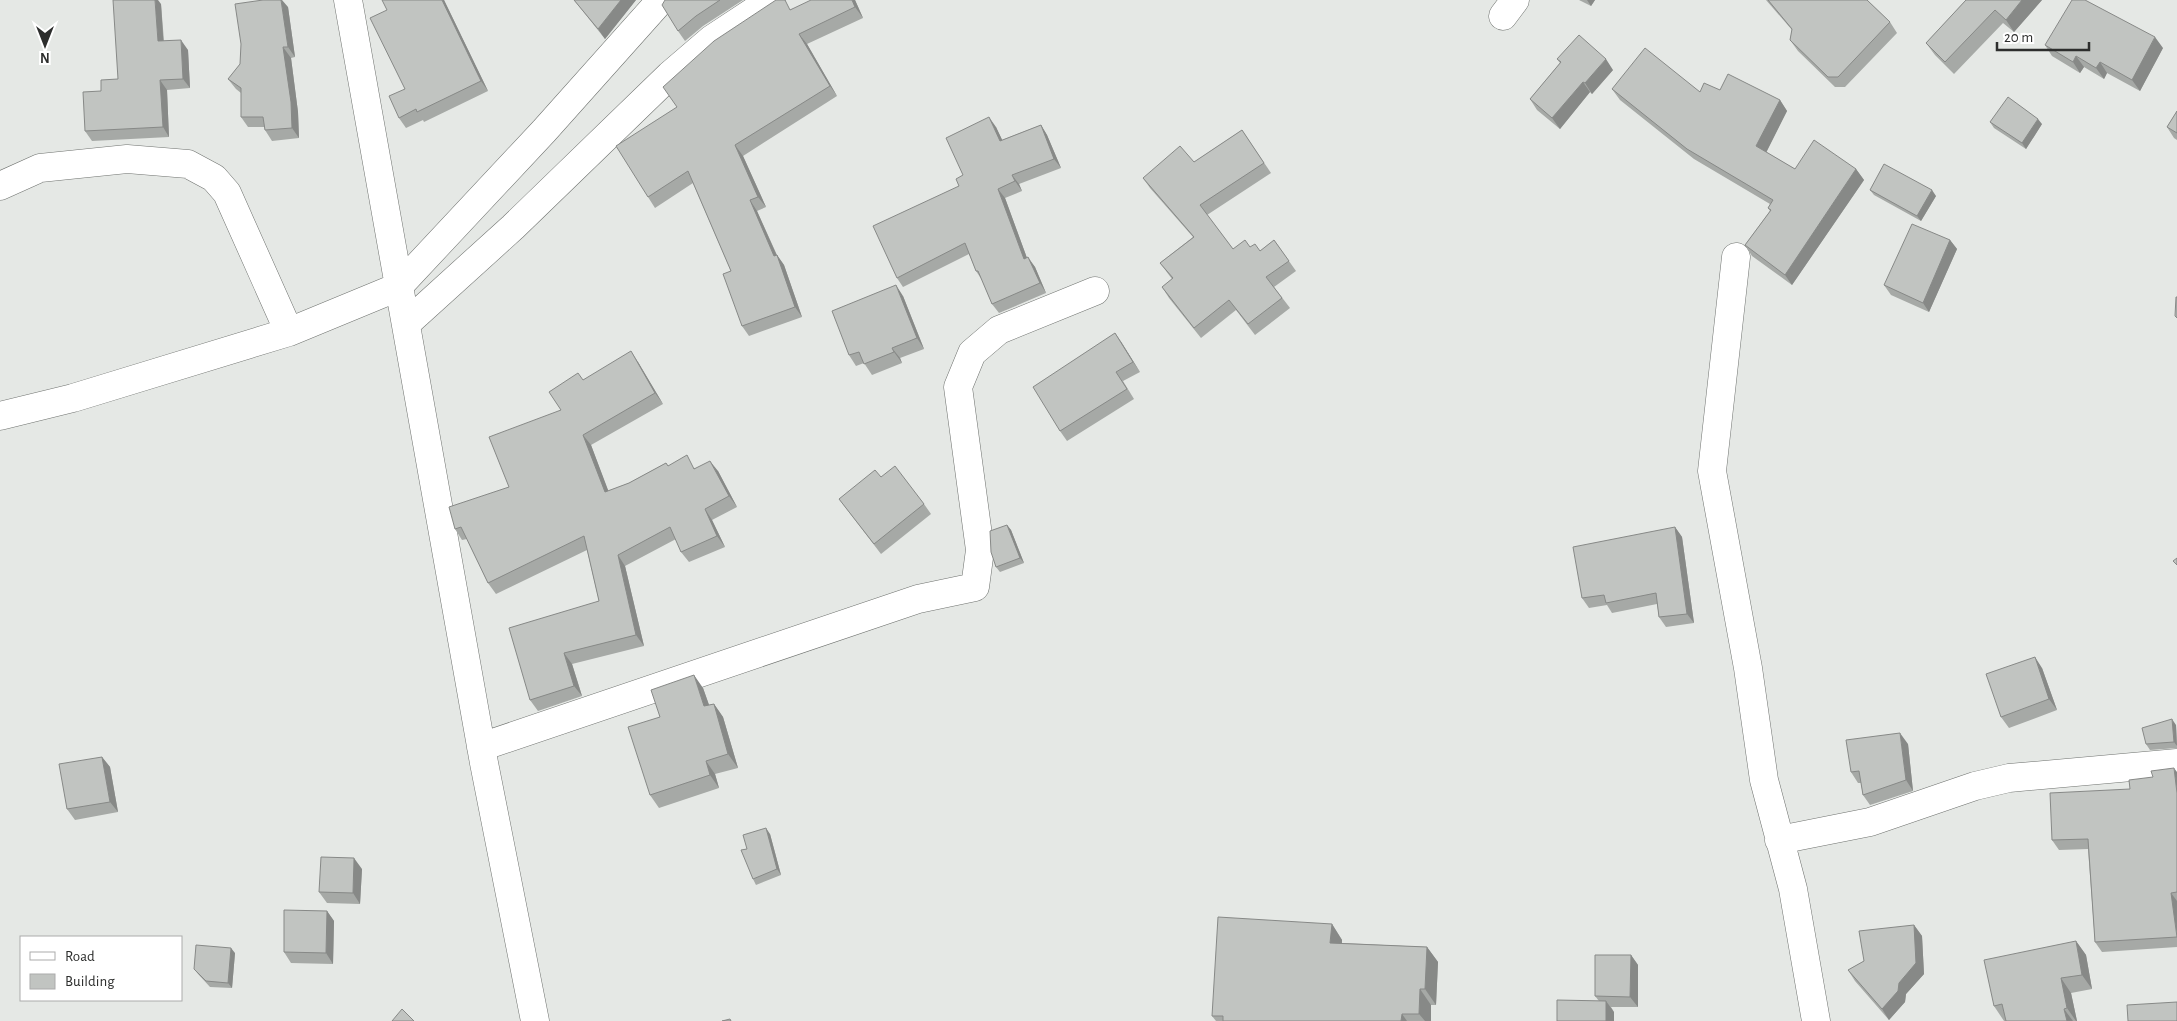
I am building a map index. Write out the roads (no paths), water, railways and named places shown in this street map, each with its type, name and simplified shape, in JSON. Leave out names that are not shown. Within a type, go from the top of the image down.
[{"type":"street","points":[[348,0],[481,747],[535,1021]]},
{"type":"street","points":[[0,416],[82,395],[289,332],[398,287],[544,131],[661,0]]},
{"type":"street","points":[[406,324],[512,227],[670,75],[712,39],[770,0]]},
{"type":"street","points":[[0,186],[40,168],[127,159],[188,164],[214,178],[226,193],[289,332]]},
{"type":"street","points":[[1736,257],[1712,471],[1748,668],[1764,780],[1793,889],[1816,1021]]},
{"type":"street","points":[[481,747],[918,599],[975,587],[980,550],[958,387],[972,353],[999,330],[1095,291]]},
{"type":"street","points":[[1779,840],[1870,822],[1976,786],[2009,778],[2177,763]]}]
